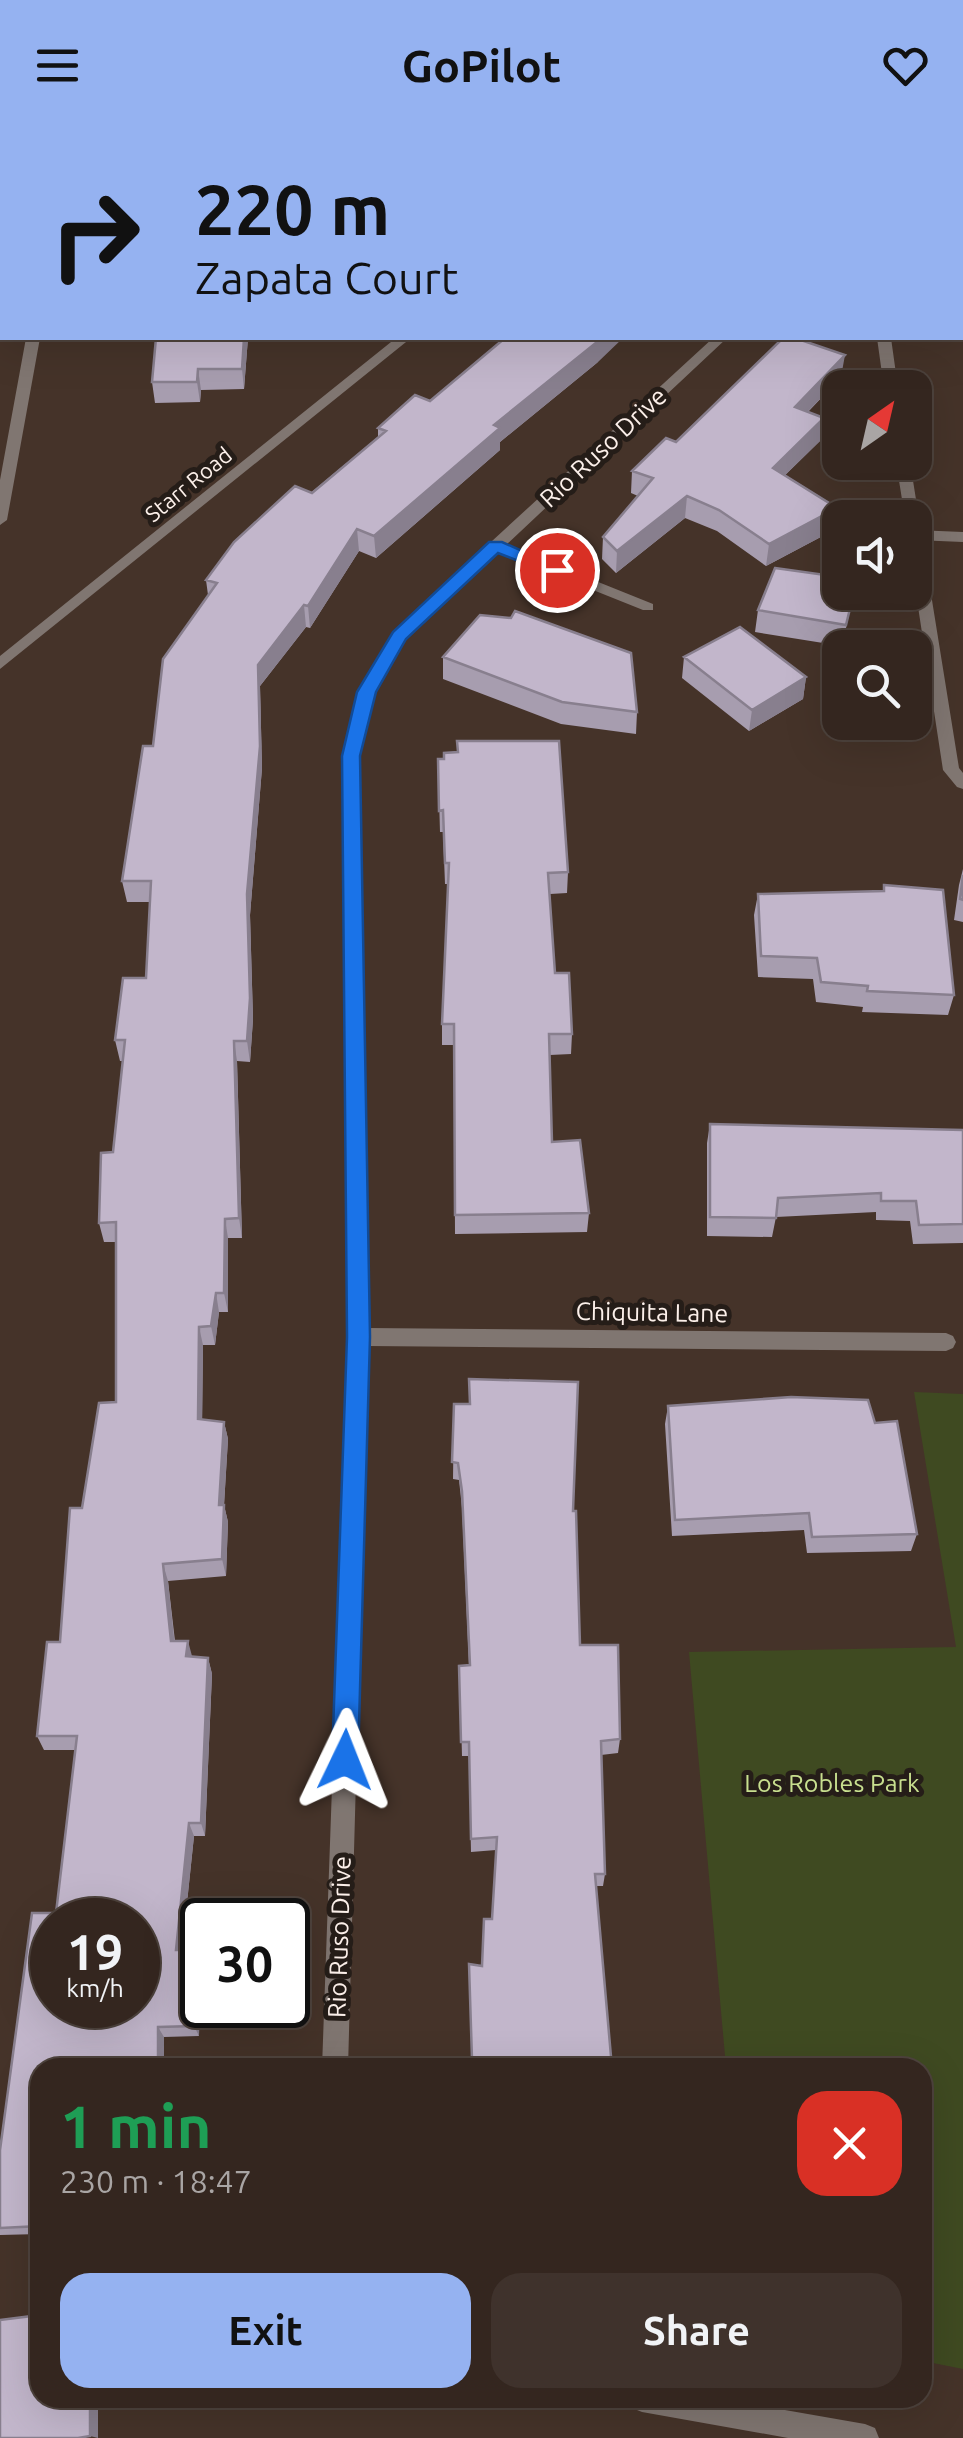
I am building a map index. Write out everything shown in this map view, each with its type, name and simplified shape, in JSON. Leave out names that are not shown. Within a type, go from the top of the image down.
[{"type":"street","points":[[0,520],[32,340]]},
{"type":"street","name":"Starr Road","points":[[0,664],[402,340]]},
{"type":"street","name":"Rio Ruso Drive","points":[[335,2058],[358,1337],[351,756],[366,692],[399,636],[718,340]]},
{"type":"street","points":[[884,340],[888,370]]},
{"type":"street","points":[[932,536],[961,534]]},
{"type":"street","points":[[496,546],[648,607]]},
{"type":"street","points":[[926,610],[951,770],[963,783]]},
{"type":"street","name":"Chiquita Lane","points":[[358,1337],[946,1342]]},
{"type":"street","points":[[698,2408],[865,2438]]},
{"type":"green space","name":"Los Robles Park","points":[[914,1392],[963,1394],[963,2369],[932,2363],[932,2058],[725,2058],[689,1652],[956,1647]]},
{"type":"building","points":[[156,340],[244,340],[242,369],[198,369],[197,382],[152,382]]},
{"type":"building","points":[[503,340],[600,340],[494,425],[500,428],[374,536],[357,529],[308,606],[304,605],[258,665],[260,746],[247,894],[250,998],[247,1041],[234,1041],[239,1218],[225,1219],[224,1293],[216,1293],[211,1326],[199,1327],[198,1419],[224,1422],[219,1505],[224,1505],[222,1559],[163,1564],[171,1641],[188,1641],[186,1656],[208,1658],[201,1823],[189,1823],[176,1950],[180,1950],[180,2026],[160,2027],[160,1898],[58,1898],[77,1736],[37,1736],[47,1642],[60,1642],[70,1508],[82,1508],[99,1403],[116,1402],[116,1222],[99,1223],[101,1153],[113,1152],[125,1040],[115,1040],[123,978],[146,978],[151,881],[122,881],[143,746],[153,746],[163,659],[217,583],[206,580],[234,542],[295,486],[312,493],[386,431],[378,428],[415,395],[430,401]]},
{"type":"building","points":[[781,340],[801,340],[845,355],[831,370],[822,370],[822,379],[795,407],[822,420],[773,468],[824,500],[822,516],[769,544],[719,510],[687,496],[617,551],[603,537],[653,478],[632,471],[666,438],[676,442]]},
{"type":"building","points":[[775,568],[822,575],[822,610],[850,610],[846,625],[758,610]]},
{"type":"building","points":[[515,611],[631,653],[637,712],[562,702],[443,657],[480,615],[511,618]]},
{"type":"building","points":[[740,627],[806,677],[752,710],[684,657]]},
{"type":"building","points":[[457,741],[559,741],[568,872],[548,873],[555,973],[569,973],[572,1034],[549,1034],[552,1142],[580,1140],[589,1213],[455,1215],[454,1024],[442,1024],[449,863],[445,863],[443,810],[439,811],[438,759],[444,759],[444,753],[458,752]]},
{"type":"building","points":[[884,885],[943,890],[954,995],[867,991],[868,986],[821,982],[817,958],[761,956],[758,894],[884,891]]},
{"type":"building","points":[[710,1124],[963,1130],[963,1224],[919,1225],[916,1201],[881,1201],[881,1193],[778,1198],[776,1218],[710,1217]]},
{"type":"building","points":[[469,1379],[578,1382],[573,1511],[580,1645],[618,1645],[620,1739],[601,1741],[605,1874],[595,1874],[611,2058],[472,2058],[469,1964],[482,1966],[484,1919],[492,1919],[497,1837],[471,1839],[469,1742],[461,1742],[459,1666],[470,1665],[462,1491],[458,1463],[452,1462],[454,1404],[470,1404]]},
{"type":"building","points":[[791,1397],[868,1400],[875,1423],[897,1421],[917,1534],[812,1537],[809,1513],[675,1520],[668,1406]]},
{"type":"building","points":[[30,1928],[30,2028],[158,2028],[158,2058],[30,2058],[30,2226],[0,2228],[0,2150]]},
{"type":"building","points":[[30,2316],[30,2408],[90,2408],[90,2436],[0,2438],[0,2320]]},
{"type":"route","points":[[345,1760],[358,1337],[351,756],[366,692],[399,636],[496,546],[557,570]]}]
